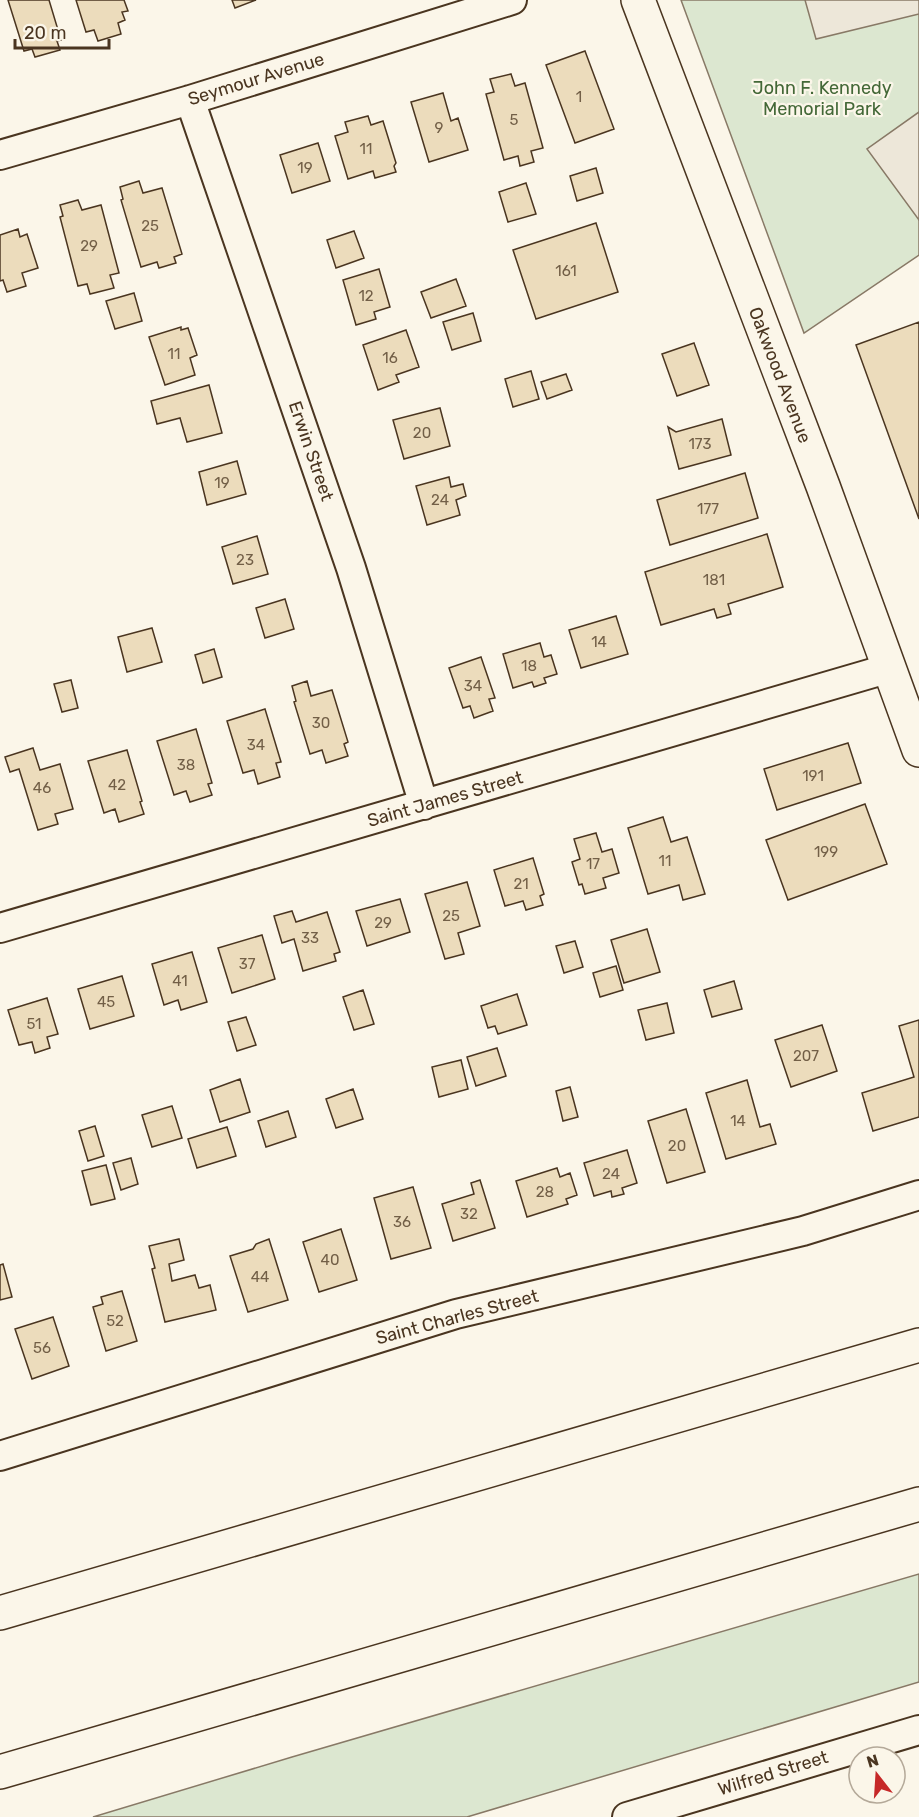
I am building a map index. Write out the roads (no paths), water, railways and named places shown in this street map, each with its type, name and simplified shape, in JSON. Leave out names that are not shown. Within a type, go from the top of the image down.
[{"type":"main road","name":"Oakwood Avenue","points":[[638,0],[826,495],[919,750]]},
{"type":"main road","points":[[0,1613],[919,1345]]},
{"type":"main road","points":[[0,1772],[919,1504]]},
{"type":"street","name":"Seymour Avenue","points":[[0,155],[190,100],[512,0]]},
{"type":"street","name":"Erwin Street","points":[[190,100],[351,568],[424,805]]},
{"type":"street","name":"Saint James Street","points":[[0,928],[890,668]]},
{"type":"street","name":"Saint Charles Street","points":[[0,1456],[456,1314],[803,1232],[919,1195]]},
{"type":"street","name":"Wilfred Street","points":[[627,1817],[919,1730]]},
{"type":"park label","name":"John F. Kennedy Memorial Park","points":[[822,98]]}]
